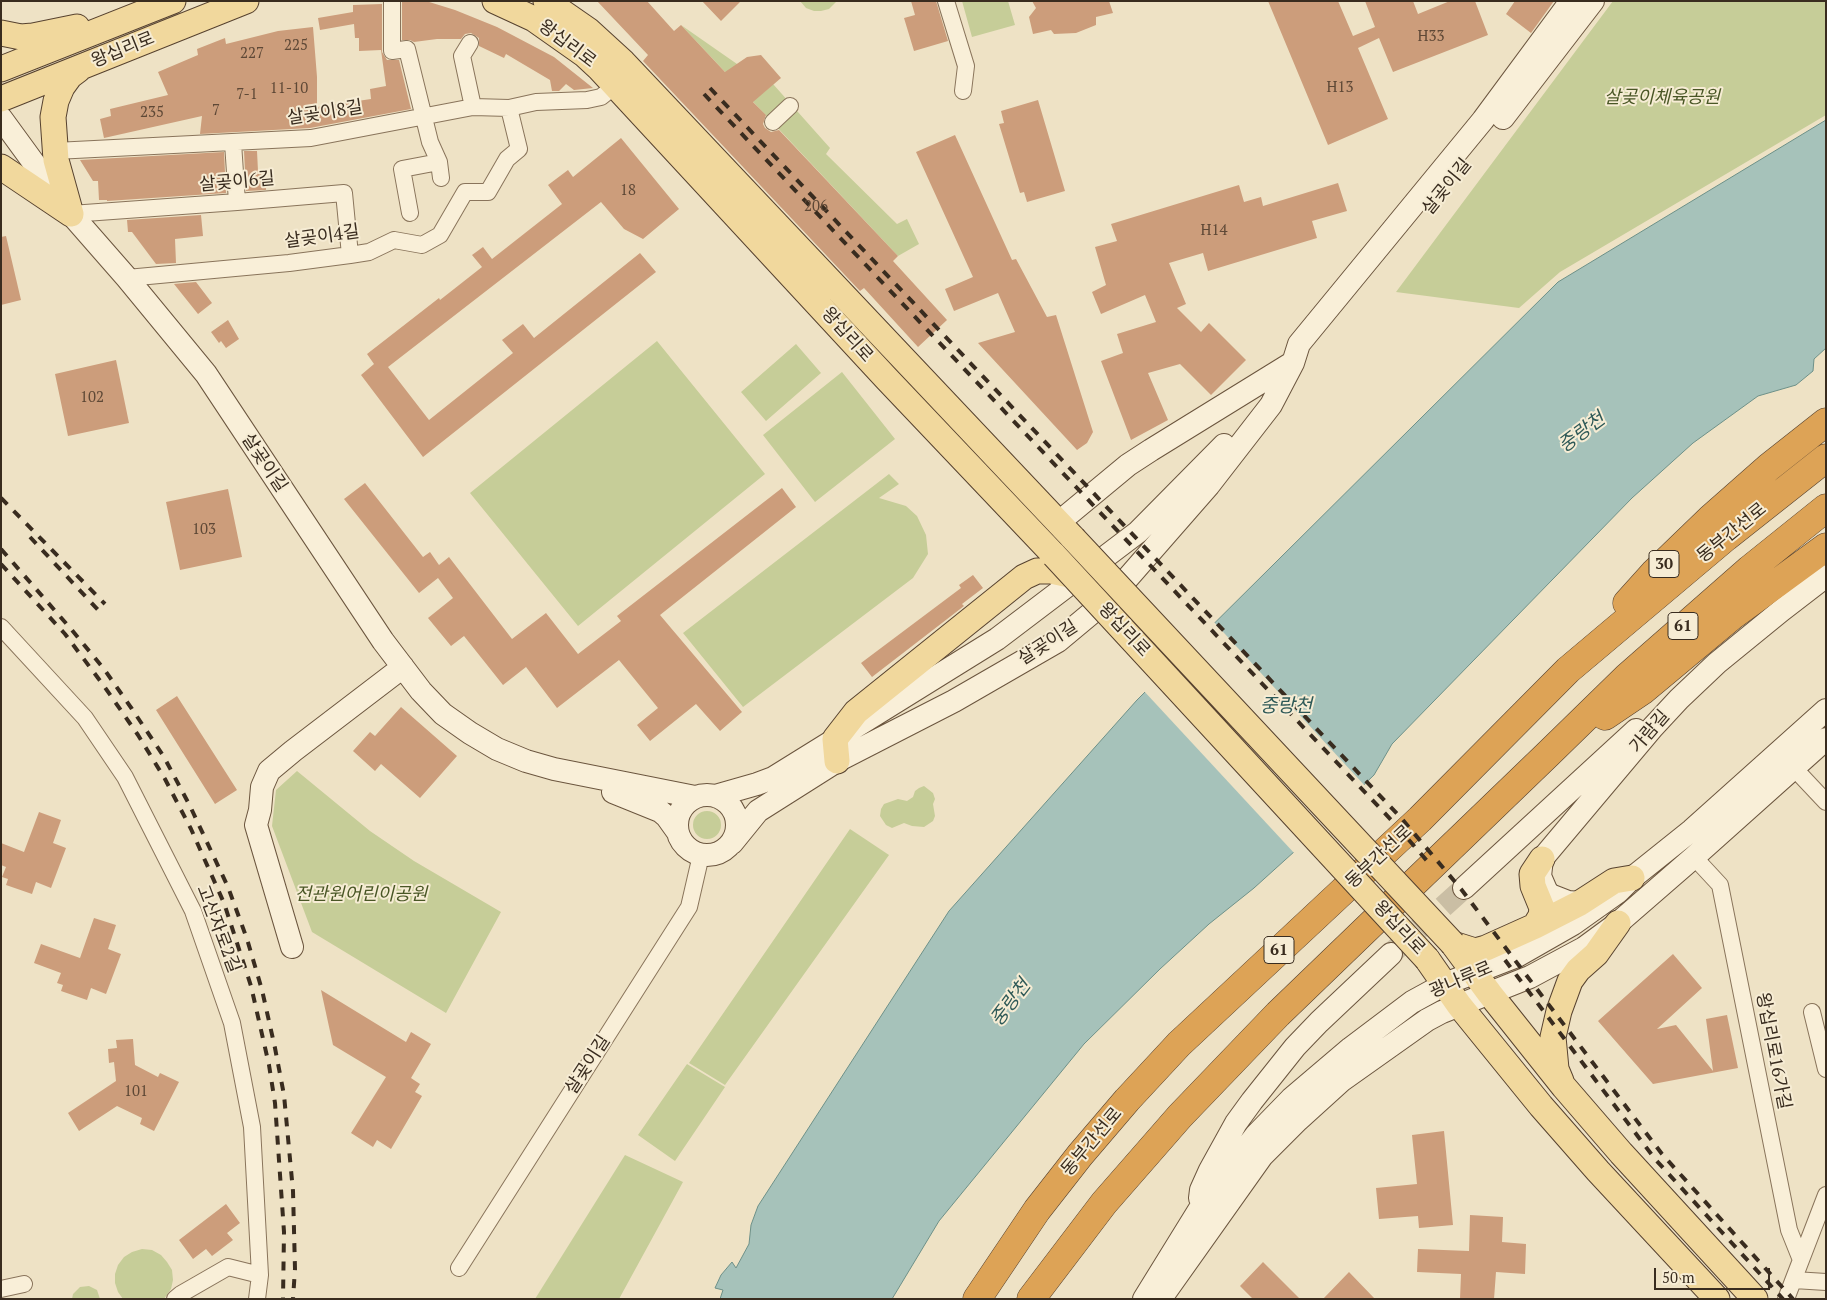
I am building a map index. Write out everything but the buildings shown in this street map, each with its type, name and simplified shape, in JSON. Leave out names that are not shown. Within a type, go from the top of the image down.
[{"type":"highway","name":"30","points":[[1568,670],[1654,573],[1710,519],[1769,467],[1826,422]]},
{"type":"highway","name":"동부간선로","points":[[977,1299],[1037,1210],[1080,1155],[1127,1100],[1179,1044],[1420,819],[1568,670],[1726,537],[1826,458]]},
{"type":"highway","name":"61","points":[[1031,1299],[1104,1203],[1180,1116],[1284,1007],[1682,626],[1826,508]]},
{"type":"highway","points":[[1548,754],[1642,691],[1732,616],[1826,546]]},
{"type":"main road","name":"왕십리로","points":[[1,70],[173,1]]},
{"type":"main road","name":"왕십리로","points":[[1,99],[246,1]]},
{"type":"main road","name":"왕십리로","points":[[495,1],[534,20],[571,44],[616,85],[886,378],[1046,563],[1074,576],[1428,959],[1459,1005],[1530,1092],[1598,1171],[1717,1299]]},
{"type":"main road","name":"왕십리로","points":[[546,1],[588,30],[623,62],[1453,944],[1564,1087],[1621,1153],[1755,1299]]},
{"type":"main road","name":"살곶이길","points":[[554,769],[705,796],[757,784],[954,701],[1058,641],[1112,596],[1209,485],[1271,405],[1300,344],[1483,120],[1571,1]]},
{"type":"main road","name":"살곶이길","points":[[732,843],[758,811],[836,750],[997,638],[1138,532],[1219,450],[1292,363],[1311,354],[1494,130],[1592,1]]},
{"type":"main road","points":[[1,33],[33,36],[129,19]]},
{"type":"main road","points":[[71,214],[56,160],[53,117],[56,101],[62,88],[70,76],[84,66]]},
{"type":"main road","name":"살곶이길","points":[[1,118],[71,214],[127,278],[206,374],[383,641],[421,691],[443,714],[497,749],[651,806],[667,817],[677,832]]},
{"type":"main road","points":[[1,167],[71,214]]},
{"type":"main road","points":[[1066,531],[1128,466],[1292,363]]},
{"type":"main road","points":[[836,750],[856,712],[1024,577],[1046,563]]},
{"type":"main road","name":"가람길","points":[[1542,859],[1653,727],[1679,699],[1725,657],[1826,576]]},
{"type":"main road","points":[[292,947],[256,825],[260,810],[262,786],[269,771],[403,667]]},
{"type":"main road","points":[[1464,888],[1614,750],[1646,722],[1679,699]]},
{"type":"main road","name":"광나루로","points":[[1144,1299],[1199,1210],[1256,1135],[1291,1099],[1351,1048],[1428,993],[1445,984],[1517,956],[1573,924],[1625,885],[1692,830],[1826,710]]},
{"type":"main road","name":"광나루로","points":[[1161,1299],[1262,1156],[1341,1081],[1427,1020],[1459,1005],[1530,977],[1576,952],[1618,923],[1826,739]]},
{"type":"main road","points":[[705,796],[724,800],[736,814],[738,824],[732,843],[718,854],[701,855],[692,852],[685,847],[677,832],[677,821],[680,811],[686,803],[705,796]]},
{"type":"main road","points":[[1535,926],[1541,916],[1542,908],[1533,886],[1532,874],[1542,859]]},
{"type":"main road","points":[[1542,859],[1540,876],[1550,895],[1568,902],[1580,903]]},
{"type":"main road","points":[[1453,944],[1475,950],[1486,948],[1580,903],[1614,881],[1625,885],[1605,914],[1574,937],[1572,944],[1576,952]]},
{"type":"main road","points":[[1564,1087],[1556,1069],[1553,1037],[1559,1011],[1570,982],[1578,970],[1596,954],[1618,923]]},
{"type":"main road","points":[[1199,1210],[1201,1190],[1210,1170],[1236,1123],[1252,1101],[1319,1022],[1391,954]]},
{"type":"street","points":[[392,1],[392,51],[407,49],[430,142],[439,162],[441,178]]},
{"type":"street","points":[[946,1],[966,66],[963,91]]},
{"type":"street","points":[[470,43],[462,56],[472,107]]},
{"type":"street","name":"살곶이8길","points":[[55,151],[311,138],[472,107],[509,108],[536,102],[587,100],[601,97],[616,85]]},
{"type":"street","points":[[773,122],[790,106]]},
{"type":"street","name":"살곶이4길","points":[[127,278],[289,263],[350,255],[369,252],[394,240],[422,244],[440,235],[465,192],[488,192],[506,158],[519,148],[509,108]]},
{"type":"street","points":[[232,142],[237,202]]},
{"type":"street","points":[[410,213],[402,169],[439,162]]},
{"type":"street","name":"살곶이6길","points":[[71,214],[344,193],[350,255]]},
{"type":"street","name":"고산자로2길","points":[[1,627],[85,718],[125,777],[193,911],[232,1023],[252,1127],[260,1275],[256,1299]]},
{"type":"street","points":[[1793,767],[1826,802]]},
{"type":"street","name":"살곶이길","points":[[459,1268],[689,907],[701,855]]},
{"type":"street","name":"왕십리로16가길","points":[[1694,857],[1720,885],[1789,1230],[1801,1260]]},
{"type":"street","points":[[1812,1012],[1826,1069]]},
{"type":"street","points":[[1786,1299],[1826,1195]]},
{"type":"street","points":[[175,1299],[228,1267],[260,1275]]},
{"type":"street","points":[[1794,1280],[1826,1282]]},
{"type":"street","points":[[1,1289],[24,1284]]},
{"type":"green space","points":[[800,1],[837,1],[829,9],[814,11],[806,8]]},
{"type":"green space","points":[[962,1],[1008,1],[1015,25],[972,37]]},
{"type":"green space","name":"살곶이체육공원","points":[[1613,1],[1826,1],[1826,115],[1560,272],[1519,308],[1396,292]]},
{"type":"green space","points":[[681,25],[737,64],[763,93],[773,84],[830,148],[826,154],[897,224],[907,219],[919,244],[898,256]]},
{"type":"green space","points":[[657,341],[765,474],[578,626],[470,493]]},
{"type":"green space","points":[[796,344],[821,373],[766,421],[741,392]]},
{"type":"green space","points":[[842,372],[895,439],[815,502],[763,435]]},
{"type":"green space","points":[[889,474],[899,484],[879,498],[906,506],[917,516],[926,535],[928,554],[913,578],[743,707],[683,633]]},
{"type":"green space","name":"전관원어린이공원","points":[[297,771],[370,831],[414,861],[501,912],[446,1013],[312,932],[272,826],[276,790]]},
{"type":"green space","points":[[924,786],[933,793],[935,799],[933,804],[935,816],[933,821],[924,827],[904,823],[892,828],[886,825],[880,816],[884,804],[898,799],[907,801],[913,797],[915,791]]},
{"type":"green space","points":[[707,811],[717,815],[721,825],[717,835],[707,839],[697,835],[693,825],[697,815]]},
{"type":"green space","points":[[850,829],[889,855],[725,1085],[689,1063]]},
{"type":"green space","points":[[687,1064],[725,1087],[675,1161],[638,1135]]},
{"type":"green space","points":[[625,1155],[683,1182],[619,1299],[535,1299]]},
{"type":"green space","points":[[142,1249],[152,1250],[161,1255],[172,1270],[173,1280],[171,1289],[164,1299],[123,1299],[118,1292],[115,1274],[118,1265],[124,1257]]},
{"type":"green space","points":[[89,1286],[97,1290],[100,1299],[72,1299],[73,1294],[80,1287]]},
{"type":"water","name":"중랑천","points":[[1826,120],[1826,348],[1814,359],[1813,371],[1796,385],[1758,396],[1693,443],[1632,498],[1392,744],[1374,775],[1295,851],[1254,888],[1209,924],[1160,969],[1084,1044],[939,1221],[892,1299],[720,1299],[723,1290],[715,1288],[721,1275],[732,1262],[736,1268],[749,1244],[751,1225],[758,1206],[949,911],[1137,700],[1558,282]]},
{"type":"pier","points":[[1213,621],[1366,787],[1295,854],[1143,690]]},
{"type":"tunnel","points":[[1394,951],[1464,888]]},
{"type":"railway","points":[[710,88],[1402,819],[1461,889],[1662,1154],[1793,1299]]},
{"type":"railway","points":[[704,94],[1395,824],[1428,862]]},
{"type":"railway","points":[[1,498],[105,604]]},
{"type":"railway","points":[[30,537],[100,612]]},
{"type":"railway","points":[[1,549],[104,669],[132,709],[164,757],[190,806],[228,887],[247,939],[262,990],[284,1095],[293,1191],[295,1269],[293,1299]]},
{"type":"railway","points":[[1,564],[65,634],[138,735],[165,779],[191,829],[224,903],[251,986],[269,1065],[275,1103],[284,1232],[283,1299]]},
{"type":"railway","points":[[1505,960],[1655,1159],[1783,1299]]}]
